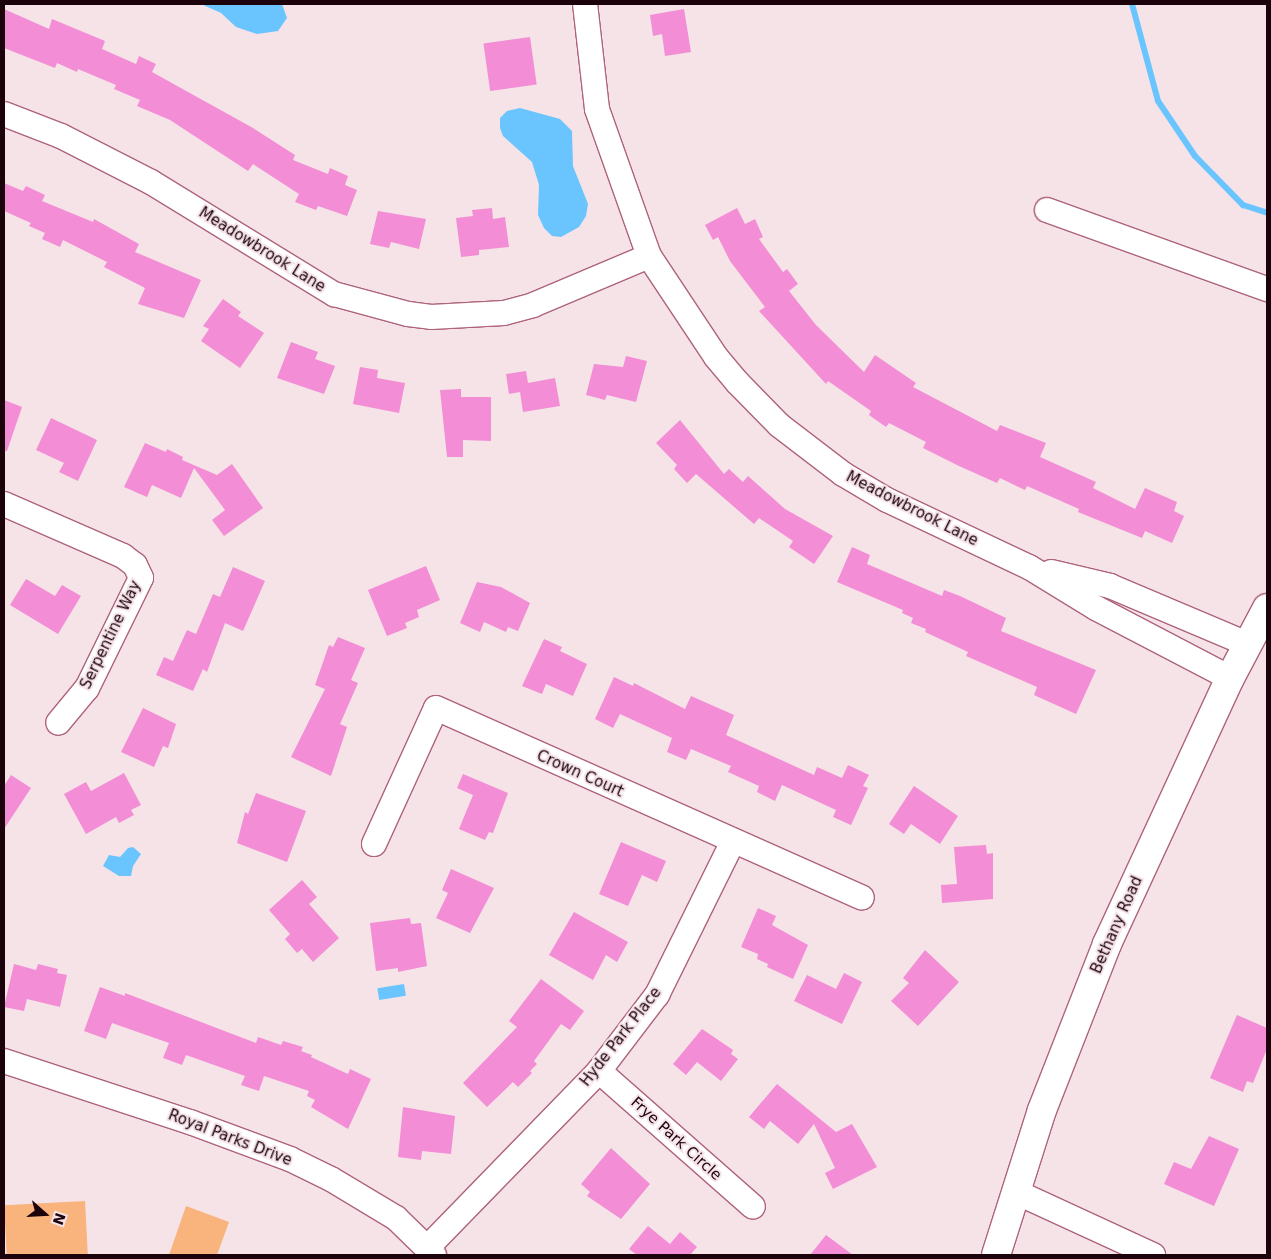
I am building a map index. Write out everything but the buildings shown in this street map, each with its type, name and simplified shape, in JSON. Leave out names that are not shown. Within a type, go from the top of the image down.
[{"type":"main road","name":"Bethany Road","points":[[996,1255],[1068,1039],[1107,944],[1230,678],[1260,625]]},
{"type":"street","name":"Meadowbrook Lane","points":[[585,4],[597,109],[649,256],[716,357],[779,425],[864,488],[1030,567],[1096,608],[1230,678]]},
{"type":"street","name":"Meadowbrook Lane","points":[[4,114],[61,136],[151,182],[322,288],[408,314],[431,317],[504,313],[533,305],[649,256]]},
{"type":"street","points":[[1047,210],[1267,289]]},
{"type":"street","name":"Serpentine Way","points":[[4,504],[123,556],[135,565],[141,578],[88,688],[58,723]]},
{"type":"street","name":"Meadowbrook Lane","points":[[1030,567],[1260,625]]},
{"type":"street","name":"Crown Court","points":[[374,844],[436,708],[732,843],[862,898]]},
{"type":"street","name":"Hyde Park Place","points":[[431,1251],[599,1071],[657,995],[732,843]]},
{"type":"street","name":"Royal Parks Drive","points":[[4,1061],[173,1116],[290,1159],[371,1201],[396,1218],[431,1251]]},
{"type":"street","name":"Frye Park Circle","points":[[599,1071],[753,1207]]},
{"type":"street","points":[[1016,1192],[1153,1255]]},
{"type":"shaded area","points":[[85,1201],[88,1255],[7,1255],[4,1205]]},
{"type":"shaded area","points":[[186,1206],[229,1222],[217,1255],[169,1255]]},
{"type":"water","points":[[201,4],[282,4],[287,18],[278,31],[257,34],[236,27],[221,13]]},
{"type":"water","points":[[520,108],[560,119],[572,131],[573,166],[588,204],[586,216],[579,227],[561,237],[552,236],[544,228],[538,215],[539,185],[532,162],[503,136],[500,128],[500,118],[507,111]]},
{"type":"water","points":[[133,847],[141,854],[133,866],[131,876],[119,876],[103,866],[109,855],[120,857],[128,848]]},
{"type":"water","points":[[404,984],[406,996],[379,1000],[377,988]]},
{"type":"waterway","points":[[1132,4],[1158,101],[1195,156],[1243,205],[1267,213]]}]
